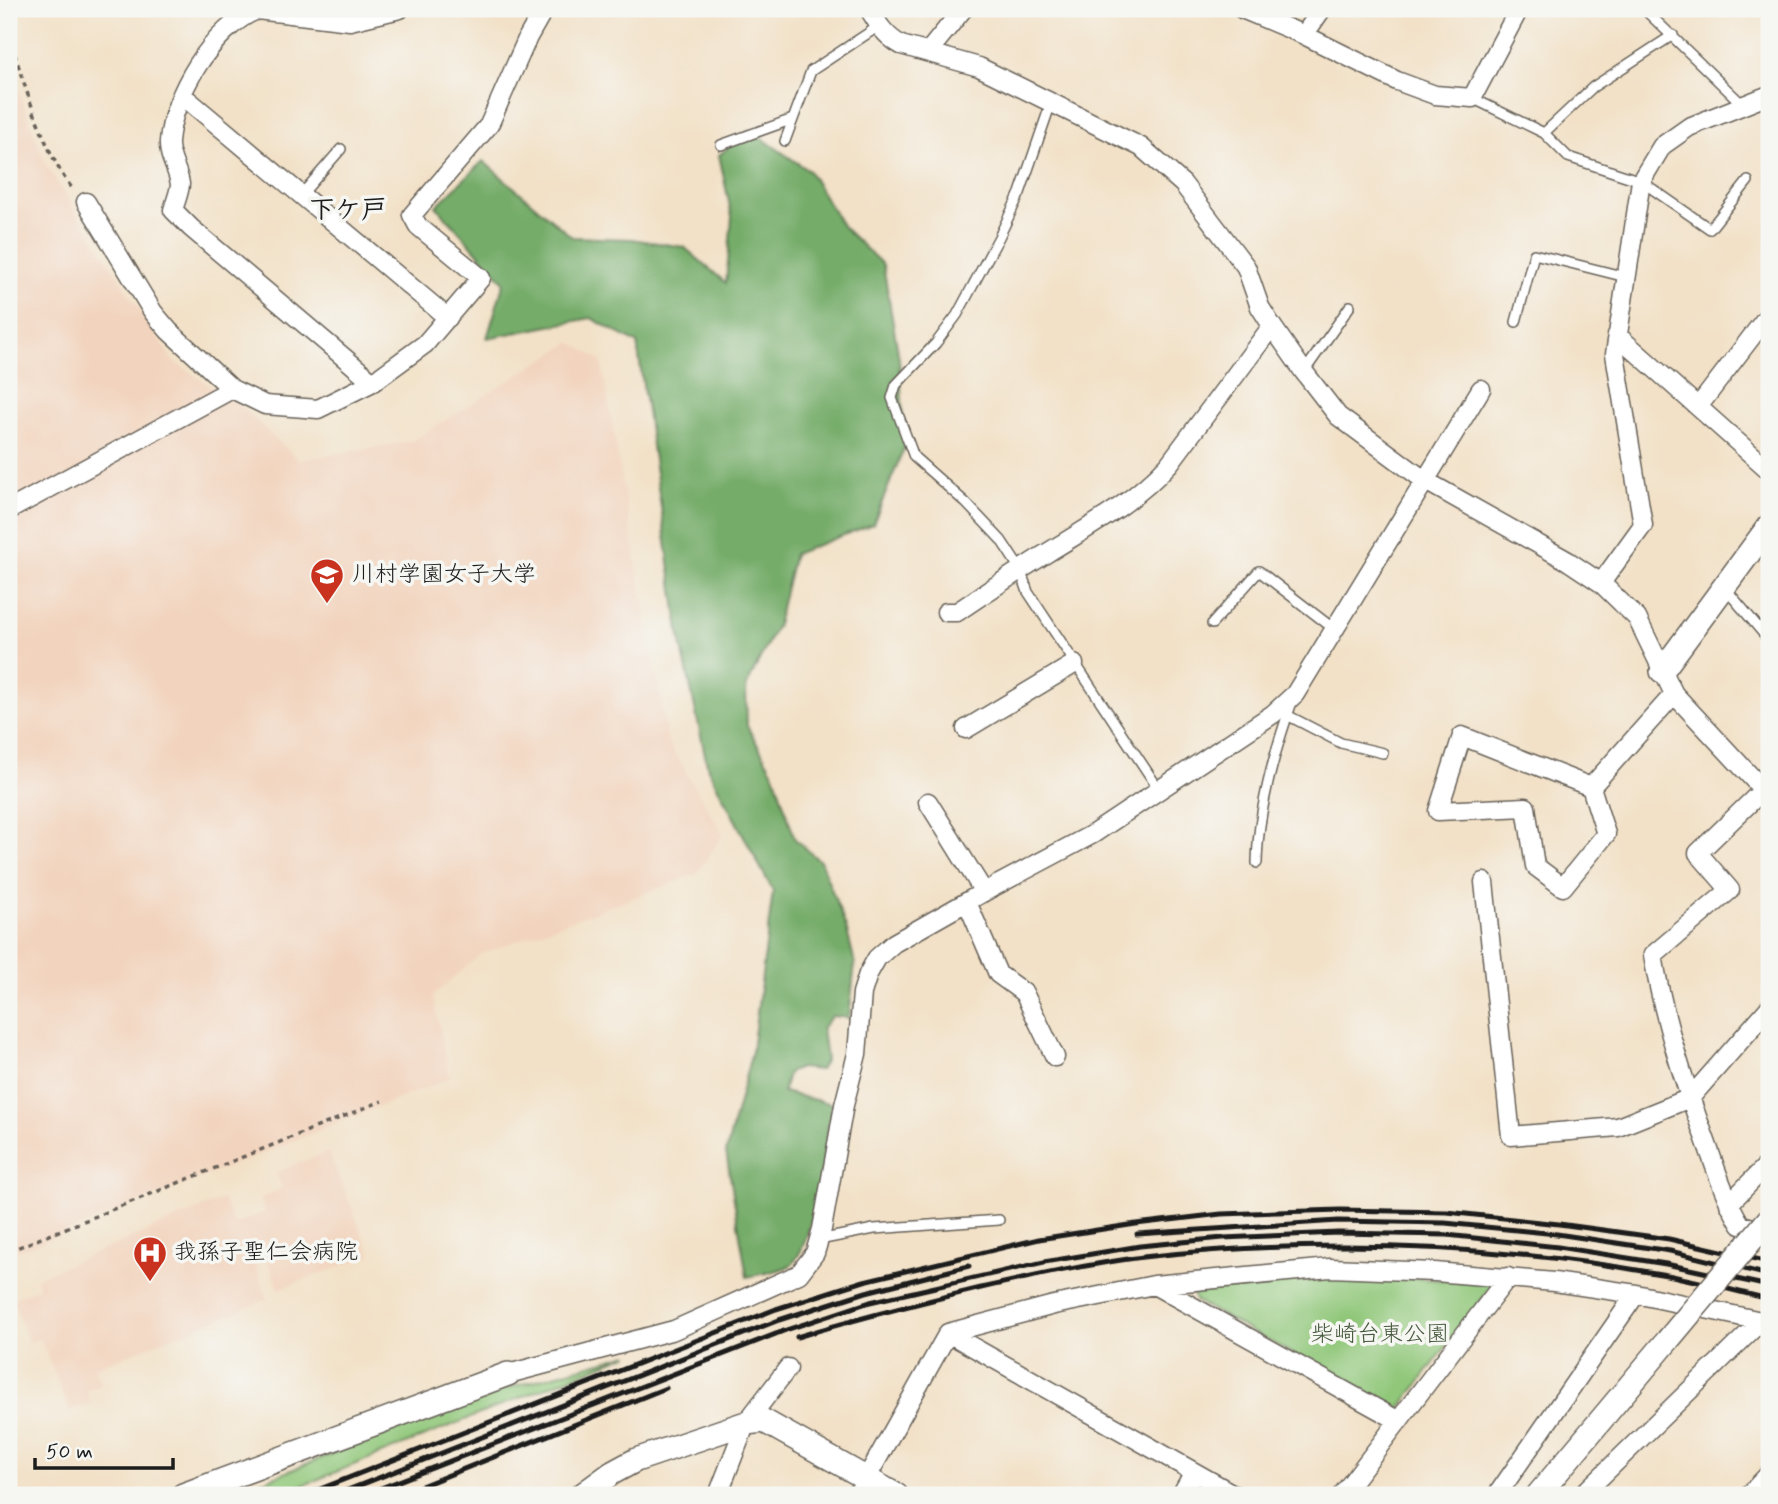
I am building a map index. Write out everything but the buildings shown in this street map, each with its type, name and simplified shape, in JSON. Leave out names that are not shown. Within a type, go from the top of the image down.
[{"type":"street","points":[[373,382],[173,210],[180,184],[169,153],[169,139],[172,120],[195,70],[209,49],[246,14],[261,10],[350,21],[400,9]]},
{"type":"street","points":[[86,202],[153,312],[169,331],[232,389],[265,405],[318,409],[373,382],[425,344],[481,278],[418,226],[412,215],[489,125],[528,37],[544,9]]},
{"type":"street","points":[[869,9],[879,26],[901,45],[979,67],[1141,147],[1184,184],[1246,267],[1260,306],[1272,326],[1338,415],[1424,481],[1568,561],[1601,583],[1637,618],[1674,694],[1767,793],[1698,853],[1730,890],[1653,955],[1660,999],[1690,1098],[1729,1204],[1741,1224],[1769,1232]]},
{"type":"street","points":[[928,52],[963,9]]},
{"type":"street","points":[[1242,9],[1304,35],[1396,81],[1435,95],[1472,98],[1519,9]]},
{"type":"street","points":[[1304,35],[1322,9]]},
{"type":"street","points":[[182,95],[448,318]]},
{"type":"street","points":[[1601,583],[1643,525],[1615,354],[1641,181],[1662,146],[1689,127],[1769,95]]},
{"type":"street","points":[[1698,407],[1769,314]]},
{"type":"street","points":[[946,612],[957,612],[1020,569],[1130,502],[1169,464],[1272,326]]},
{"type":"street","points":[[1617,335],[1769,470]]},
{"type":"street","points":[[9,510],[232,389]]},
{"type":"street","points":[[183,1495],[508,1374],[674,1330],[799,1274],[808,1265],[819,1240],[844,1105],[857,1054],[862,993],[877,958],[894,943],[1093,834],[1273,714],[1295,694],[1481,389]]},
{"type":"street","points":[[1662,671],[1769,526]]},
{"type":"street","points":[[966,729],[1074,664]]},
{"type":"street","points":[[1591,787],[1674,694]]},
{"type":"street","points":[[1462,736],[1591,787],[1606,834],[1563,887],[1535,866],[1526,807],[1438,811],[1462,736]]},
{"type":"street","points":[[928,802],[984,892]]},
{"type":"street","points":[[1484,882],[1511,1136],[1618,1127],[1690,1098],[1769,1008]]},
{"type":"street","points":[[967,902],[998,974],[1024,993],[1055,1057]]},
{"type":"street","points":[[1729,1204],[1769,1163]]},
{"type":"street","points":[[1538,1495],[1769,1219]]},
{"type":"street","points":[[862,1487],[948,1333],[1054,1305],[1154,1285],[1330,1268],[1507,1277],[1636,1294],[1765,1323]]},
{"type":"street","points":[[1342,1495],[1507,1277]]},
{"type":"street","points":[[1154,1285],[1399,1421]]},
{"type":"street","points":[[1497,1495],[1636,1294]]},
{"type":"street","points":[[1582,1495],[1765,1323]]},
{"type":"street","points":[[948,1333],[1235,1495]]},
{"type":"street","points":[[718,1495],[746,1423],[788,1368]]},
{"type":"street","points":[[582,1495],[612,1473],[636,1460],[746,1423],[764,1421],[862,1487],[896,1495]]},
{"type":"street","points":[[1181,1495],[1194,1472]]},
{"type":"street","points":[[1749,1495],[1769,1474]]},
{"type":"lane","points":[[1644,9],[1743,105]]},
{"type":"lane","points":[[785,141],[811,71],[879,26]]},
{"type":"lane","points":[[1544,133],[1593,87],[1673,35]]},
{"type":"lane","points":[[1472,98],[1544,133],[1568,157],[1641,181],[1710,229],[1748,181]]},
{"type":"lane","points":[[1051,103],[1020,193],[999,237],[957,314],[936,343],[896,385],[892,398],[914,457],[966,503],[1001,540],[1020,569],[1028,592],[1160,791]]},
{"type":"lane","points":[[721,145],[793,119]]},
{"type":"lane","points":[[302,194],[341,149]]},
{"type":"lane","points":[[1516,322],[1534,254],[1626,277]]},
{"type":"lane","points":[[1304,372],[1350,306]]},
{"type":"lane","points":[[1212,624],[1259,571],[1334,629]]},
{"type":"lane","points":[[1724,587],[1769,640]]},
{"type":"lane","points":[[1257,863],[1258,831],[1280,735],[1295,694]]},
{"type":"lane","points":[[1287,715],[1341,743],[1383,752]]},
{"type":"lane","points":[[819,1240],[874,1229],[999,1220]]},
{"type":"path","points":[[9,35],[20,74],[55,163],[69,184],[86,202]]},
{"type":"path","points":[[9,1251],[382,1101]]},
{"type":"shaded area","name":"川村学園女子大学","points":[[9,65],[46,165],[173,361],[240,406],[299,460],[412,441],[571,342],[601,360],[668,742],[723,834],[697,874],[481,954],[433,996],[450,1078],[9,1255]]},
{"type":"shaded area","name":"我孫子聖仁会病院","points":[[329,1152],[371,1255],[279,1289],[263,1249],[250,1252],[268,1299],[94,1368],[102,1385],[87,1390],[92,1403],[70,1411],[40,1339],[28,1343],[12,1299],[39,1288],[36,1278],[223,1199],[234,1224],[265,1212],[260,1199],[282,1188],[275,1172]]},
{"type":"green space","points":[[750,130],[809,171],[843,227],[883,265],[899,358],[905,446],[873,524],[794,554],[777,625],[746,687],[747,726],[774,774],[795,839],[821,862],[846,927],[855,963],[849,1018],[832,1016],[822,1028],[826,1059],[820,1070],[800,1068],[788,1073],[783,1092],[832,1104],[818,1191],[806,1239],[798,1256],[789,1266],[747,1277],[726,1152],[752,1051],[773,891],[708,769],[680,638],[637,343],[591,318],[487,338],[504,282],[436,206],[483,161],[572,237],[631,239],[684,247],[726,283],[732,217],[719,155]]},
{"type":"green space","name":"柴崎台東公園","points":[[1375,1276],[1494,1283],[1398,1411],[1195,1301],[1193,1290],[1301,1279]]},
{"type":"green space","points":[[629,1354],[279,1495],[229,1495],[466,1400]]},
{"type":"railway","points":[[305,1495],[776,1309],[864,1281],[1039,1239],[1221,1214],[1340,1210],[1447,1212],[1669,1239],[1769,1262]]},
{"type":"railway","points":[[1137,1234],[1338,1221],[1445,1223],[1557,1234],[1670,1251],[1769,1275]]},
{"type":"railway","points":[[363,1495],[786,1330],[870,1302],[1044,1262],[1140,1246],[1223,1238],[1338,1233],[1447,1235],[1558,1247],[1666,1264],[1769,1286]]},
{"type":"railway","points":[[797,1337],[935,1299],[1082,1267],[1143,1257],[1272,1247],[1402,1247],[1532,1256],[1661,1274],[1769,1299]]},
{"type":"railway","points":[[335,1495],[779,1320],[866,1292],[969,1266]]},
{"type":"railway","points":[[399,1495],[666,1388]]},
{"type":"place","name":"川村学園女子大学","points":[[327,605]]},
{"type":"place","name":"我孫子聖仁会病院","points":[[150,1283]]},
{"type":"district","name":"下ケ戸","points":[[348,211]]}]
